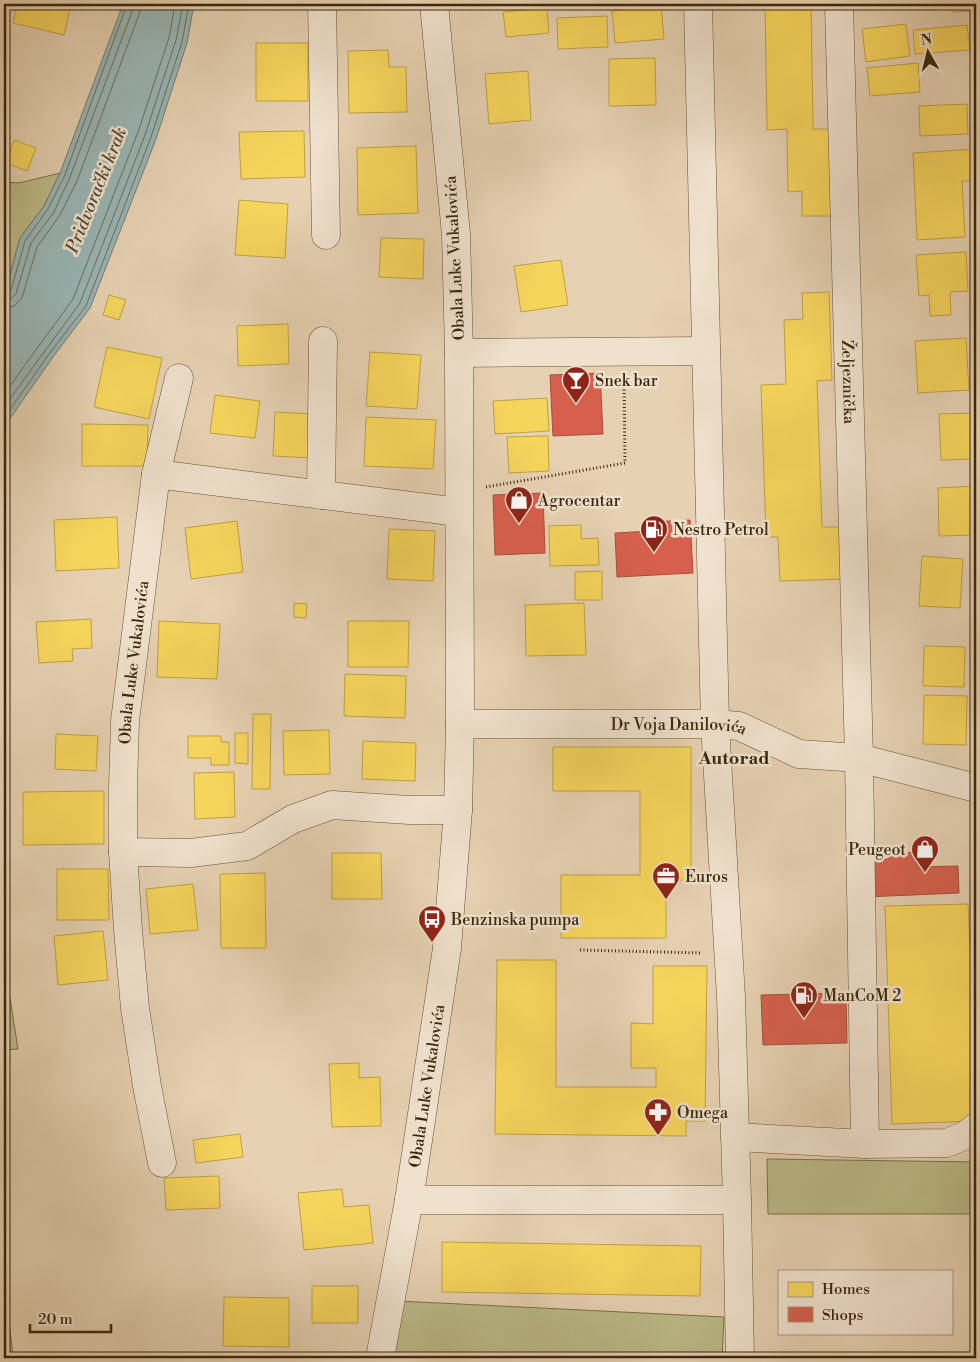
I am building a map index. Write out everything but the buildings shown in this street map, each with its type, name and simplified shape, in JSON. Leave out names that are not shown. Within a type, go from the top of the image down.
[{"type":"street","points":[[322,4],[326,235]]},
{"type":"street","name":"Obala Luke Vukalovića","points":[[380,1358],[409,1200],[447,948],[458,810],[460,724],[459,353],[456,234],[434,4]]},
{"type":"street","points":[[698,4],[715,724],[731,997],[740,1358]]},
{"type":"street","name":"Željeznička","points":[[839,4],[859,758],[866,1144]]},
{"type":"street","points":[[320,495],[323,341]]},
{"type":"street","points":[[459,353],[706,351]]},
{"type":"street","name":"Obala Luke Vukalovića","points":[[162,1163],[147,1086],[136,1008],[123,852],[123,786],[125,722],[156,474],[179,378]]},
{"type":"street","points":[[156,474],[320,495],[459,502]]},
{"type":"street","name":"Dr Voja Danilovića","points":[[460,724],[715,724],[739,726],[799,754],[859,758],[976,788]]},
{"type":"street","points":[[123,852],[191,854],[247,846],[293,818],[332,805],[409,810],[458,810]]},
{"type":"street","points":[[735,1137],[866,1144],[947,1143],[966,1135],[976,1127]]},
{"type":"street","points":[[409,1200],[737,1200]]},
{"type":"path","points":[[459,502],[625,463],[624,375]]},
{"type":"path","points":[[580,950],[708,953]]},
{"type":"shaded area","points":[[60,173],[44,206],[20,238],[4,293],[4,182],[19,183]]},
{"type":"shaded area","points":[[4,960],[18,1049],[4,1050]]},
{"type":"shaded area","points":[[767,1159],[976,1162],[976,1214],[768,1214]]},
{"type":"shaded area","points":[[4,1283],[13,1355],[4,1344]]},
{"type":"shaded area","points":[[398,1301],[724,1317],[722,1358],[395,1358]]},
{"type":"water","name":"Pridvorački krak","points":[[123,4],[194,4],[187,43],[156,139],[90,308],[4,427],[4,293],[20,238],[44,206],[60,173]]},
{"type":"place","name":"Snek bar","points":[[576,404]]},
{"type":"place","name":"Agrocentar","points":[[519,524]]},
{"type":"place","name":"Nestro Petrol","points":[[654,553]]},
{"type":"place","name":"Peugeot","points":[[925,873]]},
{"type":"place","name":"Euros","points":[[666,900]]},
{"type":"place","name":"Benzinska pumpa","points":[[432,943]]},
{"type":"place","name":"ManCoM 2","points":[[804,1019]]},
{"type":"place","name":"Omega","points":[[658,1136]]},
{"type":"district","name":"Autorad","points":[[734,758]]}]
